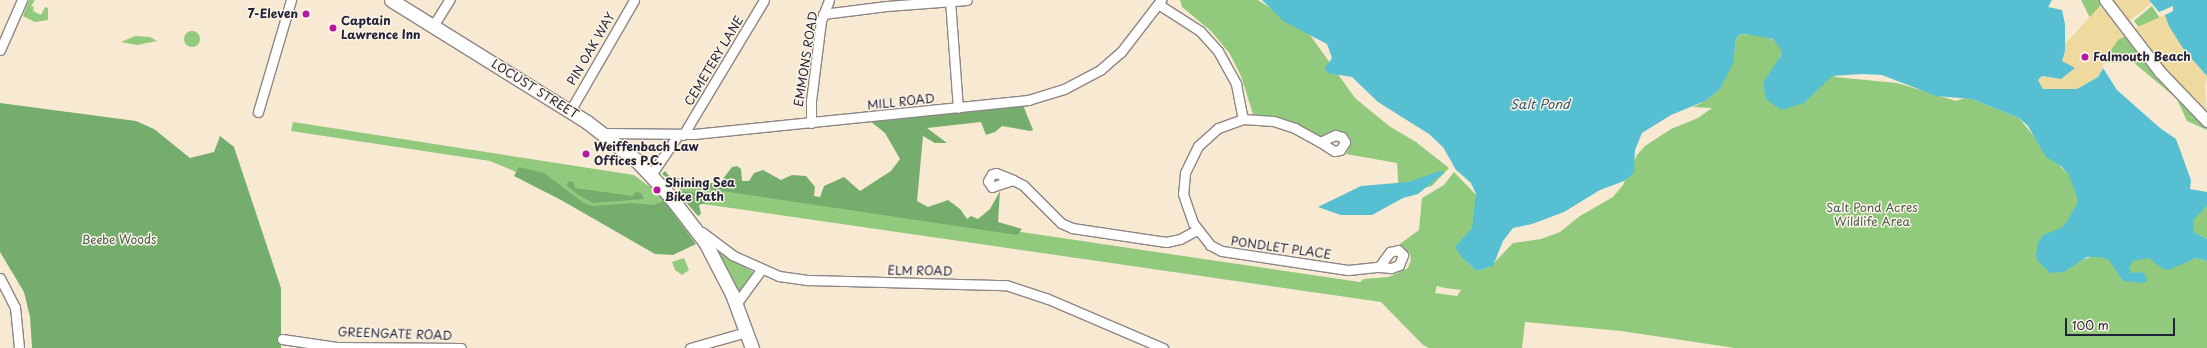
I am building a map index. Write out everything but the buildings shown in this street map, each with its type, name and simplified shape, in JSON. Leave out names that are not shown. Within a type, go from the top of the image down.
[{"type":"highway","name":"LOCUST STREET","points":[[391,0],[604,133],[651,175],[685,214],[710,252],[736,304],[752,348]]},
{"type":"main road","points":[[2105,0],[2160,72],[2207,121]]},
{"type":"street","points":[[0,50],[22,0]]},
{"type":"street","points":[[258,112],[291,0]]},
{"type":"street","points":[[433,26],[449,0]]},
{"type":"street","name":"PIN OAK WAY","points":[[570,111],[634,0]]},
{"type":"street","name":"CEMETERY LANE","points":[[651,175],[681,135],[764,0]]},
{"type":"street","name":"EMMONS ROAD","points":[[810,123],[811,101],[823,14],[829,0]]},
{"type":"street","points":[[823,14],[887,6],[967,0]]},
{"type":"street","points":[[950,1],[958,108]]},
{"type":"street","points":[[1160,2],[1196,28],[1218,51],[1236,84],[1243,119]]},
{"type":"street","name":"MILL ROAD","points":[[604,133],[681,135],[1019,102],[1048,95],[1075,84],[1100,70],[1115,58],[1160,2]]},
{"type":"street","name":"PONDLET PLACE","points":[[1320,142],[1286,124],[1243,119],[1224,124],[1212,132],[1202,141],[1190,159],[1183,194],[1197,230],[1210,245],[1222,251],[1348,270],[1379,267]]},
{"type":"street","points":[[1013,180],[1023,185],[1061,223],[1072,228],[1166,242],[1180,239],[1197,230]]},
{"type":"street","name":"ELM ROAD","points":[[685,214],[723,250],[761,270],[779,276],[809,280],[1006,285],[1048,299],[1163,348]]},
{"type":"street","points":[[736,304],[761,270]]},
{"type":"street","points":[[0,278],[15,307],[19,348]]},
{"type":"street","points":[[690,348],[746,332]]},
{"type":"street","name":"GREENGATE ROAD","points":[[282,339],[336,346],[460,348]]},
{"type":"green space","points":[[29,0],[35,0],[31,6],[34,7],[33,11],[41,15],[45,7],[48,8],[48,20],[35,22],[23,16]]},
{"type":"green space","points":[[1180,0],[1258,0],[1310,35],[1355,98],[1389,126],[1416,142],[1449,168],[1432,186],[1399,195],[1397,163],[1346,154],[1349,148],[1348,140],[1320,137],[1296,123],[1253,114],[1241,76],[1230,54],[1211,31],[1182,7]]},
{"type":"green space","points":[[2081,0],[2101,0],[2207,124],[2207,130],[2187,121],[2177,99],[2133,62],[2100,63],[2090,18]]},
{"type":"green space","points":[[2152,6],[2161,20],[2144,34],[2134,21]]},
{"type":"green space","points":[[192,31],[198,33],[200,39],[198,45],[192,47],[186,45],[184,39],[186,33]]},
{"type":"green space","name":"Salt Pond Acres Wildlife Area","points":[[1740,34],[1766,36],[1777,42],[1784,50],[1764,86],[1766,98],[1835,75],[1835,77],[1897,83],[1956,101],[1965,98],[1972,99],[2019,118],[2052,158],[2077,183],[2077,204],[2065,271],[2082,260],[2094,256],[2196,258],[2207,261],[2207,348],[1735,348],[1621,331],[1525,322],[1522,348],[1429,348],[1423,345],[1381,302],[689,202],[674,181],[1360,282],[1364,279],[1389,277],[1408,268],[1411,260],[1409,252],[1397,246],[1419,230],[1422,198],[1444,185],[1454,172],[1480,199],[1480,211],[1463,259],[1477,271],[1490,267],[1513,243],[1541,239],[1560,232],[1580,216],[1613,197],[1623,185],[1637,155],[1645,146],[1671,129],[1698,118],[1712,108],[1693,107],[1705,101],[1720,89],[1734,52],[1736,39]],"holes":[[[1437,286],[1461,290],[1457,296],[1435,293]]]},
{"type":"green space","points":[[135,36],[150,37],[157,41],[137,45],[121,42]]},
{"type":"green space","name":"Beebe Woods","points":[[0,103],[136,121],[154,129],[190,158],[214,152],[220,136],[234,147],[281,288],[281,348],[32,348],[30,317],[24,292],[0,252]]},
{"type":"green space","points":[[1023,105],[1033,130],[1030,131],[1002,126],[995,132],[986,135],[981,122],[927,128],[947,143],[935,143],[923,136],[917,201],[928,207],[948,200],[960,209],[967,219],[971,216],[978,219],[990,209],[1000,191],[998,222],[1022,229],[1017,235],[675,184],[662,174],[665,171],[670,177],[719,184],[732,167],[737,166],[741,169],[742,181],[749,181],[754,173],[763,170],[781,180],[792,175],[806,176],[815,187],[814,196],[820,197],[824,186],[844,177],[860,191],[891,171],[900,159],[885,133],[870,121]]},
{"type":"green space","points":[[293,122],[634,175],[650,187],[654,187],[674,217],[653,251],[514,171],[490,161],[291,131]]},
{"type":"green space","points":[[519,167],[544,173],[584,203],[592,206],[631,203],[653,205],[664,201],[696,244],[673,255],[655,254],[561,200],[514,176]]},
{"type":"green space","points":[[569,181],[574,182],[575,188],[633,196],[635,192],[641,193],[644,199],[593,203],[578,195],[566,185]]},
{"type":"green space","points":[[680,191],[705,194],[707,198],[705,203],[699,205],[701,214],[698,216],[679,194]]},
{"type":"green space","points":[[2207,206],[2207,239],[2194,232],[2192,218]]},
{"type":"green space","points":[[721,252],[753,272],[743,291],[738,293],[717,254]]},
{"type":"green space","points":[[684,258],[689,270],[682,275],[675,270],[672,262]]},
{"type":"sand","name":"Falmouth Beach","points":[[2102,0],[2149,0],[2152,3],[2130,20],[2135,28],[2165,15],[2184,50],[2207,76],[2205,88],[2207,116],[2144,44],[2126,36],[2118,40],[2108,54],[2098,77],[2077,89],[2043,89],[2038,80],[2042,76],[2061,79],[2075,68],[2062,61],[2065,44],[2099,7]]},
{"type":"water","name":"Salt Pond","points":[[1262,0],[2052,0],[2048,7],[2062,10],[2065,24],[2065,51],[2062,61],[2075,68],[2061,79],[2042,76],[2038,80],[2043,89],[2077,89],[2098,77],[2103,68],[2117,90],[2160,128],[2176,139],[2191,180],[2190,189],[2207,192],[2207,206],[2193,220],[2194,232],[2207,239],[2207,261],[2196,258],[2169,270],[2161,268],[2149,258],[2133,261],[2129,268],[2131,273],[2141,272],[2145,275],[2147,281],[2143,283],[2123,281],[2109,260],[2100,257],[2087,257],[2064,272],[2050,273],[2038,261],[2036,256],[2038,243],[2043,235],[2061,228],[2066,223],[2077,204],[2077,197],[2069,175],[2061,166],[2046,157],[2028,126],[2019,118],[1972,99],[1936,96],[1882,75],[1862,74],[1832,76],[1804,103],[1781,110],[1766,99],[1764,81],[1782,54],[1781,50],[1773,39],[1740,34],[1736,39],[1733,63],[1720,89],[1705,101],[1671,115],[1642,133],[1635,150],[1634,173],[1624,181],[1600,190],[1564,212],[1532,224],[1513,228],[1503,241],[1493,266],[1477,271],[1463,259],[1455,247],[1472,228],[1476,194],[1471,183],[1456,170],[1443,147],[1429,134],[1378,102],[1352,77],[1327,73],[1325,68],[1332,58],[1327,44],[1283,21]]},
{"type":"water","points":[[2149,0],[2207,0],[2207,76],[2184,50],[2169,26],[2165,15],[2173,11],[2173,6],[2159,12]]},
{"type":"water","points":[[1440,171],[1445,172],[1418,194],[1403,198],[1372,215],[1341,215],[1318,207],[1361,186],[1408,182]]},
{"type":"place","name":"7-Eleven","points":[[306,14]]},
{"type":"place","name":"Captain Lawrence Inn","points":[[333,28]]},
{"type":"place","name":"Falmouth Beach","points":[[2085,57]]},
{"type":"place","name":"Weiffenbach Law Offices P.C.","points":[[586,154]]},
{"type":"place","name":"Shining Sea Bike Path","points":[[657,190]]}]
